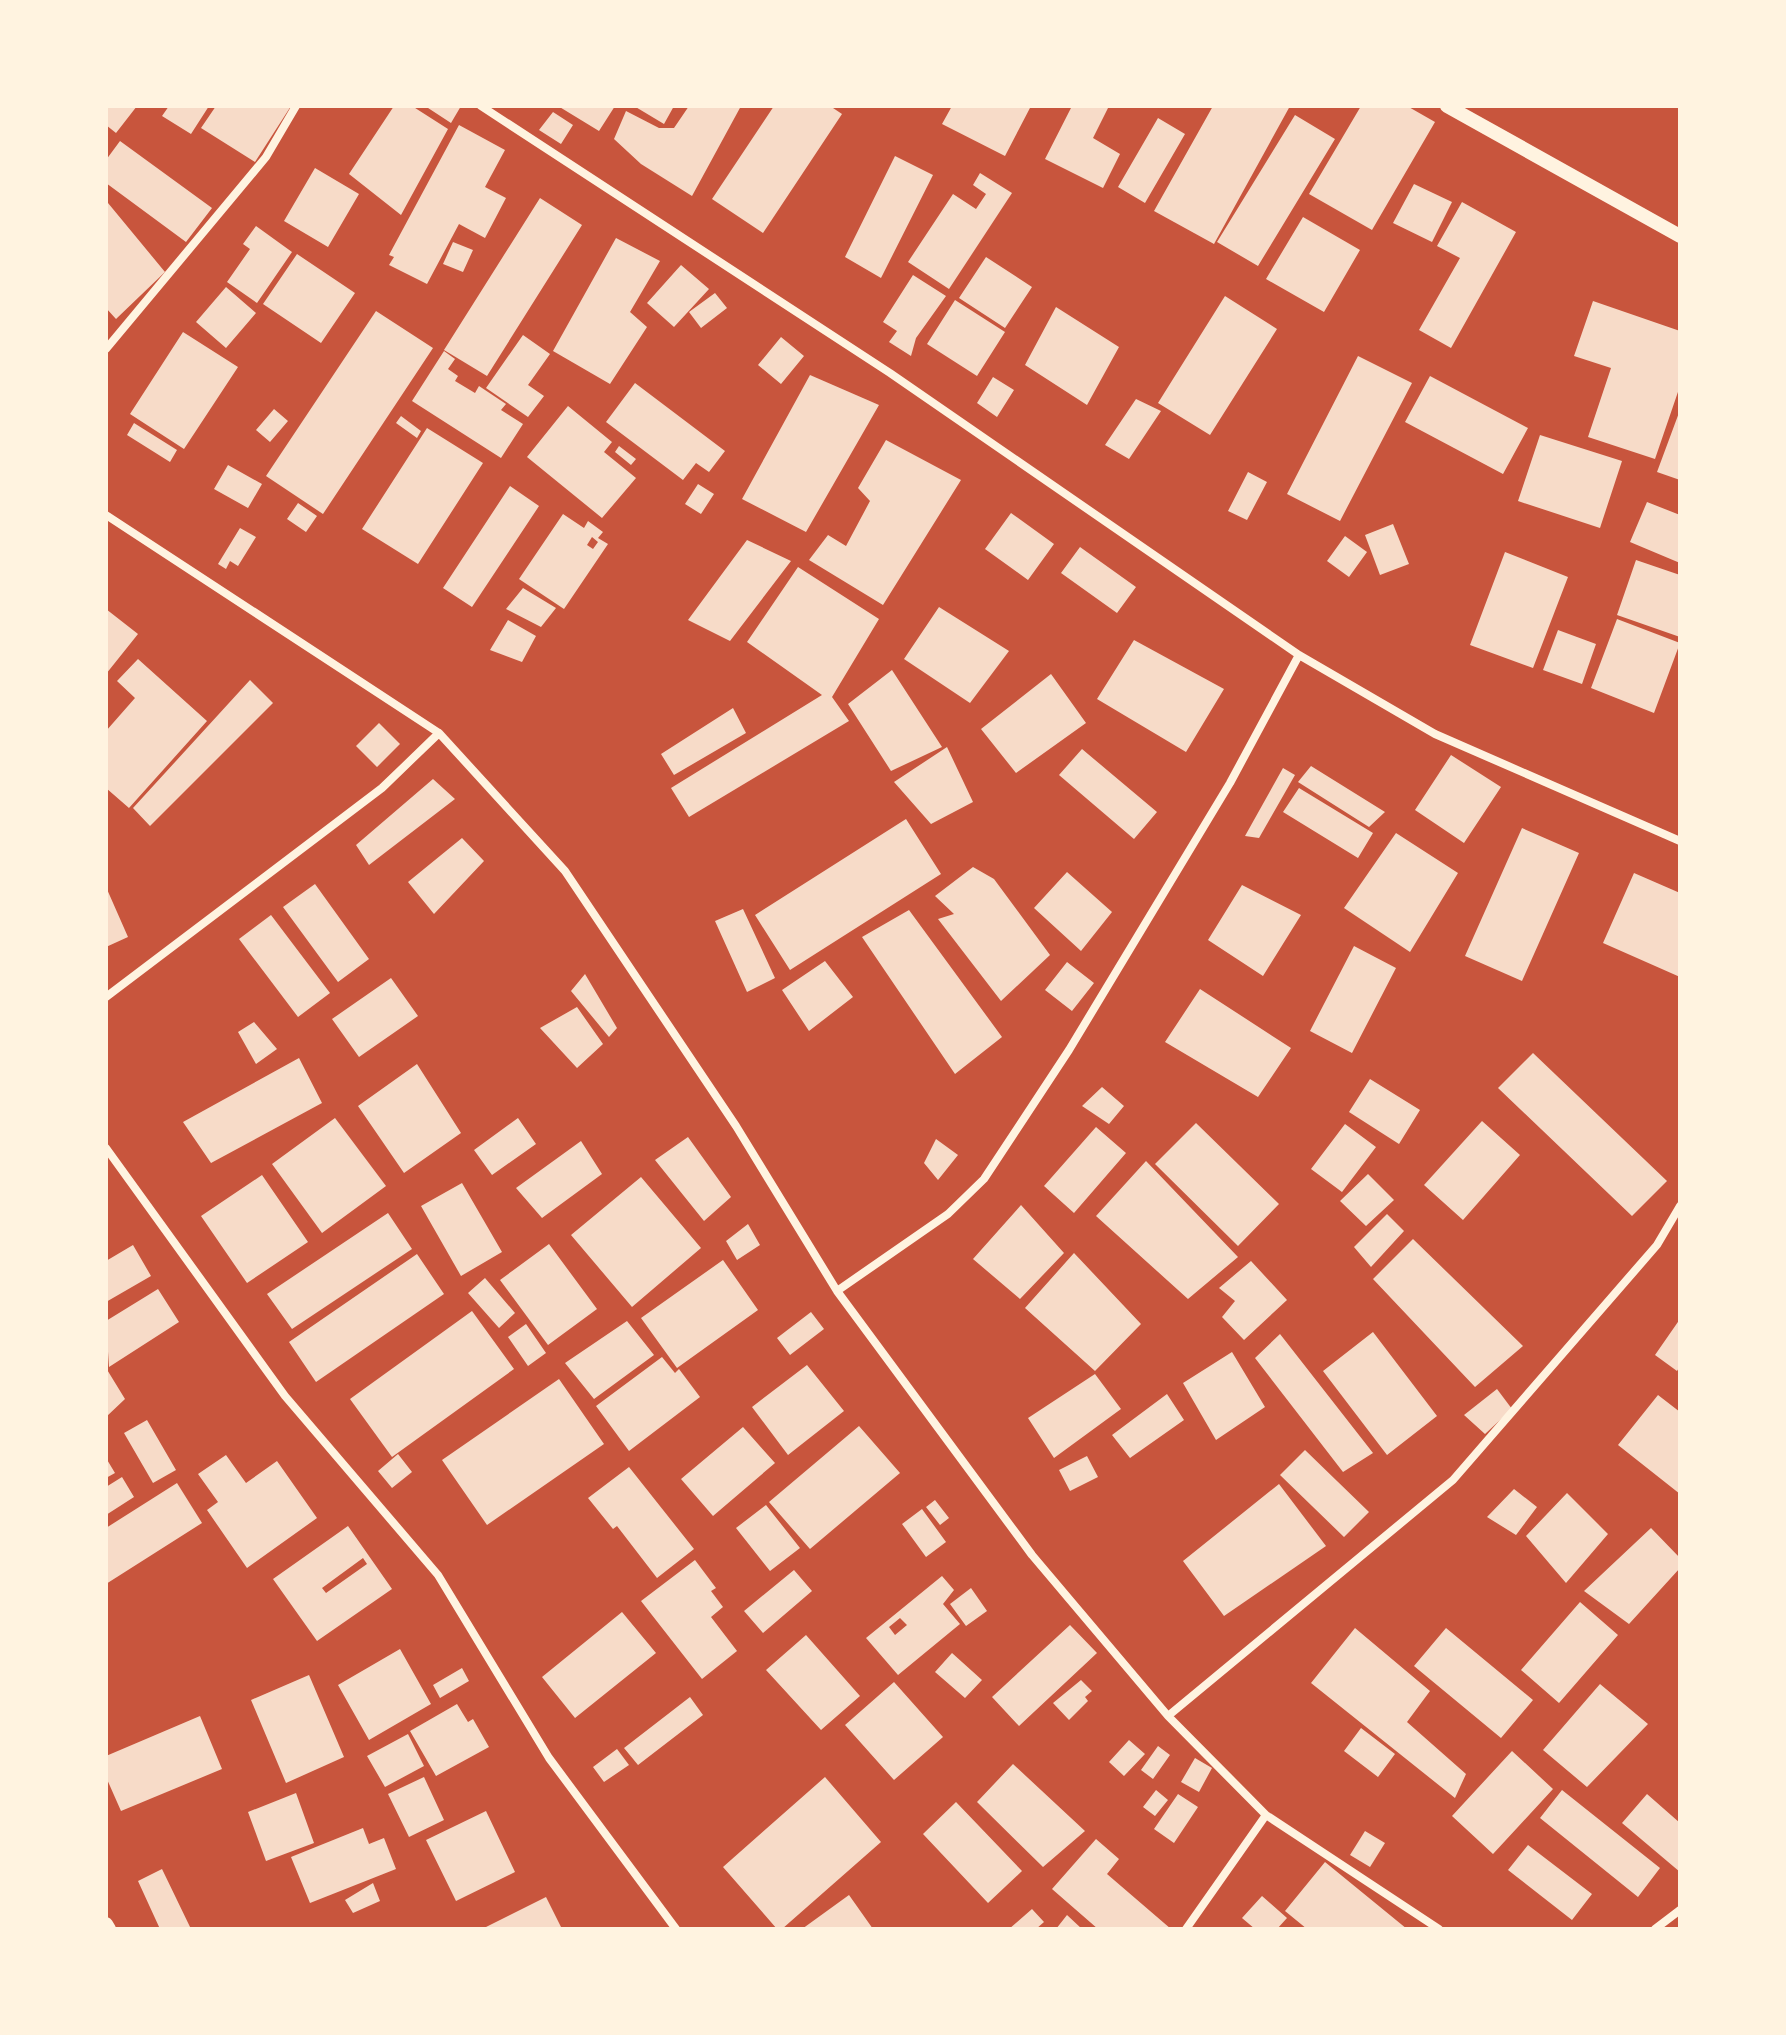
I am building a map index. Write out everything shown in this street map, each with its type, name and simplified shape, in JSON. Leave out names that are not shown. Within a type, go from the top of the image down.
[{"type":"street","points":[[106,349],[266,157],[296,106]]},
{"type":"street","points":[[481,106],[890,373],[1299,655],[1435,734],[1680,841]]},
{"type":"street","points":[[1447,106],[1462,110],[1680,236]]},
{"type":"street","points":[[106,515],[439,733],[565,871],[736,1126],[837,1291],[1032,1555],[1168,1716],[1266,1815],[1439,1929]]},
{"type":"street","points":[[837,1291],[948,1214],[984,1179],[1069,1050],[1214,810],[1299,655]]},
{"type":"street","points":[[106,997],[382,788],[439,733]]},
{"type":"street","points":[[106,1148],[285,1396],[438,1575],[549,1758],[676,1929]]},
{"type":"street","points":[[1168,1716],[1453,1480],[1657,1245],[1680,1206]]},
{"type":"street","points":[[1186,1929],[1266,1815]]},
{"type":"street","points":[[1655,1929],[1680,1910]]},
{"type":"street","points":[[106,1924],[109,1929]]},
{"type":"building","points":[[106,106],[137,106],[116,133],[106,125]]},
{"type":"building","points":[[169,106],[209,106],[191,134],[162,116]]},
{"type":"building","points":[[216,106],[291,106],[255,162],[201,128]]},
{"type":"building","points":[[394,106],[412,106],[448,129],[401,215],[349,174]]},
{"type":"building","points":[[425,106],[461,106],[451,123]]},
{"type":"building","points":[[558,106],[615,106],[599,131]]},
{"type":"building","points":[[634,106],[674,106],[664,124]]},
{"type":"building","points":[[689,106],[741,106],[692,196],[641,164],[614,139],[626,111],[659,128],[674,128]]},
{"type":"building","points":[[774,106],[830,106],[842,114],[763,233],[712,199]]},
{"type":"building","points":[[952,106],[1031,106],[1005,156],[942,124]]},
{"type":"building","points":[[1072,106],[1109,106],[1093,138],[1120,154],[1103,188],[1045,159]]},
{"type":"building","points":[[1213,106],[1290,106],[1214,244],[1154,211]]},
{"type":"building","points":[[1361,106],[1407,106],[1435,122],[1372,230],[1309,194]]},
{"type":"building","points":[[553,112],[573,125],[561,144],[539,130]]},
{"type":"building","points":[[1295,115],[1335,139],[1258,266],[1217,242]]},
{"type":"building","points":[[1158,118],[1185,134],[1145,203],[1118,187]]},
{"type":"building","points":[[459,125],[505,150],[485,187],[506,198],[485,238],[459,224],[427,284],[389,265],[394,257],[389,255]]},
{"type":"building","points":[[120,141],[212,208],[186,242],[106,183],[106,160]]},
{"type":"building","points":[[895,156],[933,175],[881,278],[845,257]]},
{"type":"building","points":[[315,168],[359,194],[328,247],[284,221]]},
{"type":"building","points":[[980,173],[1012,193],[949,289],[908,262],[953,194],[976,209],[986,194],[973,185]]},
{"type":"building","points":[[1414,184],[1452,202],[1432,242],[1393,223]]},
{"type":"building","points":[[540,198],[582,225],[487,376],[444,350]]},
{"type":"building","points":[[1462,202],[1516,232],[1451,348],[1419,330],[1460,258],[1437,246]]},
{"type":"building","points":[[108,203],[165,272],[116,319],[106,308]]},
{"type":"building","points":[[1303,217],[1360,250],[1324,312],[1266,279]]},
{"type":"building","points":[[256,226],[292,252],[257,303],[227,282],[250,249],[243,244]]},
{"type":"building","points":[[616,238],[660,261],[630,312],[647,327],[610,384],[553,351]]},
{"type":"building","points":[[453,242],[473,250],[463,272],[443,264]]},
{"type":"building","points":[[297,254],[355,293],[321,343],[263,304]]},
{"type":"building","points":[[986,257],[1032,287],[1005,328],[959,298]]},
{"type":"building","points":[[681,265],[709,289],[674,327],[647,303]]},
{"type":"building","points":[[913,275],[946,296],[916,338],[911,356],[889,342],[897,331],[883,322]]},
{"type":"building","points":[[226,287],[256,313],[226,348],[196,322]]},
{"type":"building","points":[[715,293],[727,308],[701,328],[689,312]]},
{"type":"building","points":[[1225,296],[1277,329],[1210,435],[1158,403]]},
{"type":"building","points":[[955,300],[1005,332],[977,376],[927,344]]},
{"type":"building","points":[[1593,301],[1680,331],[1680,386],[1655,459],[1588,437],[1611,368],[1574,356]]},
{"type":"building","points":[[1056,307],[1119,347],[1087,405],[1025,365]]},
{"type":"building","points":[[376,311],[433,348],[323,514],[266,476]]},
{"type":"building","points":[[183,332],[238,367],[184,449],[130,414]]},
{"type":"building","points":[[523,335],[550,354],[528,385],[544,396],[528,417],[486,388]]},
{"type":"building","points":[[781,337],[804,356],[781,384],[758,365]]},
{"type":"building","points":[[444,351],[455,359],[448,369],[458,376],[455,381],[475,393],[479,386],[506,404],[501,410],[523,424],[501,458],[412,401]]},
{"type":"building","points":[[1358,356],[1412,383],[1340,521],[1287,494]]},
{"type":"building","points":[[810,375],[879,405],[806,532],[742,499]]},
{"type":"building","points":[[1430,376],[1528,428],[1503,474],[1405,422]]},
{"type":"building","points":[[993,377],[1014,390],[997,417],[977,403]]},
{"type":"building","points":[[635,383],[725,451],[709,472],[696,463],[683,480],[606,422]]},
{"type":"building","points":[[1136,399],[1161,411],[1129,459],[1105,445]]},
{"type":"building","points":[[568,406],[612,442],[604,452],[636,478],[602,518],[527,457]]},
{"type":"building","points":[[274,409],[288,421],[270,442],[256,430]]},
{"type":"building","points":[[1680,410],[1680,480],[1657,472]]},
{"type":"building","points":[[401,416],[421,431],[417,438],[396,423]]},
{"type":"building","points":[[134,423],[177,450],[170,462],[127,435]]},
{"type":"building","points":[[427,428],[483,463],[418,564],[362,529]]},
{"type":"building","points":[[1540,435],[1622,461],[1600,528],[1518,501]]},
{"type":"building","points":[[886,440],[961,480],[883,605],[809,560],[828,535],[846,546],[870,501],[858,488]]},
{"type":"building","points":[[619,446],[636,459],[631,465],[615,452]]},
{"type":"building","points":[[228,465],[262,484],[248,508],[214,489]]},
{"type":"building","points":[[1248,472],[1267,482],[1247,520],[1228,511]]},
{"type":"building","points":[[698,484],[714,494],[701,514],[685,504]]},
{"type":"building","points":[[510,486],[539,506],[472,607],[443,588]]},
{"type":"building","points":[[1647,502],[1680,515],[1680,563],[1630,542]]},
{"type":"building","points":[[298,503],[317,516],[306,532],[287,519]]},
{"type":"building","points":[[1011,513],[1054,544],[1028,580],[985,549]]},
{"type":"building","points":[[563,514],[584,528],[588,521],[603,532],[598,538],[608,544],[564,609],[519,579]],"holes":[[[592,537],[598,542],[593,549],[587,545]]]},
{"type":"building","points":[[1393,524],[1409,564],[1380,575],[1365,535]]},
{"type":"building","points":[[240,528],[256,537],[238,566],[230,561],[226,569],[218,564]]},
{"type":"building","points":[[1345,536],[1367,552],[1349,577],[1327,561]]},
{"type":"building","points":[[747,540],[791,561],[730,641],[688,620]]},
{"type":"building","points":[[1080,547],[1136,587],[1117,613],[1061,573]]},
{"type":"building","points":[[1505,552],[1568,577],[1533,668],[1470,645]]},
{"type":"building","points":[[1636,560],[1680,575],[1680,637],[1617,615]]},
{"type":"building","points":[[798,567],[879,619],[832,697],[849,721],[689,817],[671,788],[822,695],[747,642]]},
{"type":"building","points":[[523,588],[556,608],[541,627],[506,609]]},
{"type":"building","points":[[939,607],[1009,651],[970,703],[904,659]]},
{"type":"building","points":[[106,609],[138,634],[106,674]]},
{"type":"building","points":[[1617,619],[1680,643],[1654,713],[1591,688]]},
{"type":"building","points":[[508,620],[536,636],[522,662],[490,650]]},
{"type":"building","points":[[1558,630],[1596,644],[1582,684],[1543,670]]},
{"type":"building","points":[[1134,640],[1224,689],[1186,752],[1097,699]]},
{"type":"building","points":[[138,659],[207,721],[129,808],[106,788],[106,731],[135,698],[117,681]]},
{"type":"building","points":[[892,670],[942,747],[891,771],[848,704]]},
{"type":"building","points":[[1051,674],[1086,723],[1016,773],[981,729]]},
{"type":"building","points":[[250,680],[273,703],[150,826],[133,808]]},
{"type":"building","points":[[733,708],[746,733],[674,775],[661,754]]},
{"type":"building","points":[[379,723],[400,744],[377,767],[356,746]]},
{"type":"building","points":[[947,747],[973,802],[931,824],[894,782]]},
{"type":"building","points":[[1082,749],[1157,812],[1134,839],[1059,775]]},
{"type":"building","points":[[1451,755],[1501,787],[1464,843],[1415,810]]},
{"type":"building","points":[[1311,766],[1385,812],[1369,827],[1298,782]]},
{"type":"building","points":[[1283,768],[1295,775],[1259,838],[1245,836]]},
{"type":"building","points":[[433,779],[455,799],[369,865],[356,845]]},
{"type":"building","points":[[1299,788],[1373,833],[1358,858],[1283,812]]},
{"type":"building","points":[[906,819],[941,874],[790,970],[755,915]]},
{"type":"building","points":[[1522,828],[1579,853],[1522,981],[1465,956]]},
{"type":"building","points":[[1396,833],[1458,873],[1410,952],[1344,908]]},
{"type":"building","points":[[462,838],[484,861],[434,914],[408,882]]},
{"type":"building","points":[[973,867],[994,879],[1050,955],[1001,1001],[938,919],[954,914],[935,896]]},
{"type":"building","points":[[1067,872],[1112,912],[1081,951],[1034,908]]},
{"type":"building","points":[[1634,873],[1680,893],[1680,977],[1603,943]]},
{"type":"building","points":[[315,884],[369,959],[338,982],[283,907]]},
{"type":"building","points":[[1242,885],[1301,915],[1263,976],[1208,940]]},
{"type":"building","points":[[106,887],[128,937],[106,947]]},
{"type":"building","points":[[743,909],[775,978],[747,992],[715,921]]},
{"type":"building","points":[[909,910],[1002,1037],[955,1074],[862,937]]},
{"type":"building","points":[[271,915],[330,993],[298,1017],[239,939]]},
{"type":"building","points":[[1354,946],[1396,968],[1352,1053],[1310,1031]]},
{"type":"building","points":[[825,961],[853,997],[809,1031],[782,990]]},
{"type":"building","points":[[1067,962],[1094,983],[1072,1011],[1045,990]]},
{"type":"building","points":[[585,974],[617,1028],[609,1037],[571,991]]},
{"type":"building","points":[[391,978],[418,1016],[359,1057],[332,1019]]},
{"type":"building","points":[[1200,989],[1291,1048],[1258,1097],[1165,1042]]},
{"type":"building","points":[[577,1007],[603,1044],[577,1068],[540,1028]]},
{"type":"building","points":[[254,1022],[277,1049],[256,1064],[238,1032]]},
{"type":"building","points":[[1533,1053],[1667,1181],[1632,1216],[1498,1088]]},
{"type":"building","points":[[299,1058],[322,1103],[211,1163],[183,1122]]},
{"type":"building","points":[[417,1064],[461,1133],[404,1173],[358,1106]]},
{"type":"building","points":[[1370,1079],[1420,1110],[1399,1144],[1349,1112]]},
{"type":"building","points":[[1102,1087],[1124,1106],[1109,1124],[1082,1106]]},
{"type":"building","points":[[335,1118],[386,1186],[322,1233],[272,1164]]},
{"type":"building","points":[[518,1118],[536,1144],[492,1175],[474,1150]]},
{"type":"building","points":[[1482,1121],[1520,1155],[1463,1220],[1424,1185]]},
{"type":"building","points":[[1196,1123],[1279,1204],[1238,1246],[1155,1164]]},
{"type":"building","points":[[1345,1124],[1376,1147],[1342,1192],[1311,1169]]},
{"type":"building","points":[[1096,1127],[1126,1153],[1074,1213],[1044,1186]]},
{"type":"building","points":[[688,1137],[731,1197],[704,1221],[655,1160]]},
{"type":"building","points":[[936,1139],[958,1155],[938,1180],[924,1163]]},
{"type":"building","points":[[581,1141],[602,1174],[542,1218],[516,1188]]},
{"type":"building","points":[[1146,1161],[1238,1257],[1188,1299],[1096,1216]]},
{"type":"building","points":[[1368,1174],[1394,1200],[1366,1226],[1340,1201]]},
{"type":"building","points":[[262,1175],[308,1242],[247,1283],[201,1216]]},
{"type":"building","points":[[641,1177],[701,1248],[632,1307],[571,1235]]},
{"type":"building","points":[[462,1183],[502,1252],[461,1276],[421,1206]]},
{"type":"building","points":[[1021,1205],[1064,1253],[1020,1299],[973,1259]]},
{"type":"building","points":[[388,1213],[412,1249],[292,1329],[267,1294]]},
{"type":"building","points":[[1387,1214],[1404,1231],[1371,1267],[1354,1247]]},
{"type":"building","points":[[748,1224],[760,1245],[737,1260],[726,1241]]},
{"type":"building","points":[[1413,1239],[1523,1346],[1475,1387],[1373,1279]]},
{"type":"building","points":[[549,1244],[597,1309],[548,1345],[500,1280]]},
{"type":"building","points":[[133,1245],[151,1276],[106,1302],[106,1261]]},
{"type":"building","points":[[1074,1253],[1141,1324],[1095,1371],[1025,1308]]},
{"type":"building","points":[[417,1254],[444,1294],[316,1382],[289,1342]]},
{"type":"building","points":[[723,1260],[758,1310],[677,1368],[641,1318]]},
{"type":"building","points":[[1251,1261],[1287,1300],[1244,1340],[1222,1317],[1235,1301],[1219,1288]]},
{"type":"building","points":[[485,1278],[515,1313],[499,1328],[468,1293]]},
{"type":"building","points":[[158,1289],[179,1322],[109,1367],[106,1321]]},
{"type":"building","points":[[472,1311],[514,1369],[392,1457],[350,1399]]},
{"type":"building","points":[[811,1312],[824,1329],[790,1355],[777,1338]]},
{"type":"building","points":[[1680,1319],[1680,1366],[1677,1371],[1655,1355]]},
{"type":"building","points":[[627,1321],[654,1355],[594,1399],[565,1363]]},
{"type":"building","points":[[526,1324],[546,1353],[528,1366],[508,1337]]},
{"type":"building","points":[[1373,1332],[1437,1416],[1387,1455],[1323,1371]]},
{"type":"building","points":[[1280,1334],[1373,1453],[1343,1472],[1255,1358]]},
{"type":"building","points":[[1232,1352],[1265,1407],[1216,1440],[1183,1383]]},
{"type":"building","points":[[662,1357],[675,1373],[679,1369],[700,1397],[629,1451],[596,1406]]},
{"type":"building","points":[[807,1365],[844,1411],[788,1455],[752,1407]]},
{"type":"building","points":[[106,1368],[125,1399],[106,1417]]},
{"type":"building","points":[[1095,1374],[1121,1409],[1054,1458],[1028,1418]]},
{"type":"building","points":[[559,1379],[604,1444],[487,1525],[442,1460]]},
{"type":"building","points":[[1497,1389],[1512,1409],[1485,1434],[1464,1415]]},
{"type":"building","points":[[1167,1394],[1184,1420],[1130,1458],[1112,1435]]},
{"type":"building","points":[[1658,1395],[1680,1412],[1680,1494],[1618,1445]]},
{"type":"building","points":[[147,1420],[176,1470],[153,1483],[124,1433]]},
{"type":"building","points":[[859,1426],[900,1473],[810,1549],[769,1502]]},
{"type":"building","points":[[743,1427],[775,1463],[713,1516],[681,1479]]},
{"type":"building","points":[[1305,1450],[1369,1512],[1344,1537],[1280,1475]]},
{"type":"building","points":[[398,1454],[412,1472],[392,1488],[378,1471]]},
{"type":"building","points":[[226,1455],[246,1483],[277,1461],[317,1518],[247,1568],[207,1510],[218,1502],[198,1474]]},
{"type":"building","points":[[1087,1456],[1098,1477],[1070,1491],[1059,1470]]},
{"type":"building","points":[[106,1458],[115,1473],[106,1478]]},
{"type":"building","points":[[629,1467],[694,1549],[657,1578],[617,1526],[613,1529],[588,1498]]},
{"type":"building","points":[[122,1477],[134,1497],[106,1515],[106,1487]]},
{"type":"building","points":[[177,1483],[202,1523],[106,1584],[106,1528]]},
{"type":"building","points":[[1279,1484],[1326,1546],[1224,1616],[1183,1561]]},
{"type":"building","points":[[1514,1489],[1537,1507],[1516,1535],[1487,1517]]},
{"type":"building","points":[[1567,1493],[1608,1534],[1566,1583],[1526,1536]]},
{"type":"building","points":[[935,1500],[949,1518],[940,1525],[926,1507]]},
{"type":"building","points":[[766,1505],[800,1548],[770,1571],[736,1528]]},
{"type":"building","points":[[922,1509],[946,1542],[926,1557],[902,1524]]},
{"type":"building","points":[[348,1526],[392,1589],[317,1641],[273,1579]],"holes":[[[363,1558],[367,1564],[326,1593],[322,1588]]]},
{"type":"building","points":[[1651,1528],[1680,1558],[1680,1568],[1629,1624],[1584,1591]]},
{"type":"building","points":[[695,1560],[716,1588],[711,1591],[723,1607],[711,1617],[737,1651],[702,1679],[641,1601]]},
{"type":"building","points":[[794,1570],[812,1591],[763,1633],[744,1611]]},
{"type":"building","points":[[942,1576],[954,1590],[943,1604],[960,1624],[898,1675],[866,1638]],"holes":[[[900,1618],[907,1625],[895,1635],[889,1627]]]},
{"type":"building","points":[[971,1588],[987,1611],[966,1626],[950,1604]]},
{"type":"building","points":[[1580,1602],[1618,1635],[1559,1703],[1521,1670]]},
{"type":"building","points":[[622,1612],[656,1653],[575,1718],[542,1677]]},
{"type":"building","points":[[1070,1625],[1097,1653],[1019,1726],[992,1697]]},
{"type":"building","points":[[1355,1628],[1430,1691],[1407,1722],[1466,1774],[1455,1798],[1311,1683]]},
{"type":"building","points":[[1446,1628],[1533,1700],[1501,1738],[1414,1666]]},
{"type":"building","points":[[806,1635],[860,1696],[821,1730],[766,1670]]},
{"type":"building","points":[[400,1649],[431,1704],[369,1740],[338,1685]]},
{"type":"building","points":[[952,1653],[982,1680],[965,1698],[935,1672]]},
{"type":"building","points":[[462,1668],[469,1681],[440,1698],[433,1685]]},
{"type":"building","points":[[309,1675],[344,1757],[286,1783],[251,1700]]},
{"type":"building","points":[[1081,1680],[1092,1691],[1085,1697],[1088,1701],[1069,1720],[1053,1703]]},
{"type":"building","points":[[894,1682],[943,1737],[894,1780],[845,1725]]},
{"type":"building","points":[[1600,1684],[1648,1724],[1587,1787],[1543,1750]]},
{"type":"building","points":[[690,1697],[703,1715],[638,1765],[624,1748]]},
{"type":"building","points":[[457,1704],[468,1722],[473,1719],[489,1747],[436,1776],[410,1731]]},
{"type":"building","points":[[200,1716],[222,1769],[121,1811],[106,1777],[106,1756]]},
{"type":"building","points":[[1361,1728],[1395,1754],[1378,1777],[1344,1751]]},
{"type":"building","points":[[408,1734],[424,1766],[385,1787],[367,1756]]},
{"type":"building","points":[[1129,1740],[1145,1754],[1124,1776],[1109,1762]]},
{"type":"building","points":[[1158,1746],[1170,1755],[1153,1779],[1141,1770]]},
{"type":"building","points":[[617,1749],[629,1765],[604,1782],[593,1767]]},
{"type":"building","points":[[1512,1751],[1553,1789],[1493,1854],[1452,1816]]},
{"type":"building","points":[[1195,1758],[1212,1768],[1199,1792],[1181,1782]]},
{"type":"building","points":[[1013,1764],[1085,1831],[1043,1867],[977,1802]]},
{"type":"building","points":[[424,1777],[444,1820],[409,1837],[388,1794]]},
{"type":"building","points":[[825,1777],[881,1842],[782,1929],[777,1929],[723,1867]]},
{"type":"building","points":[[1156,1790],[1168,1800],[1155,1816],[1143,1807]]},
{"type":"building","points":[[1562,1790],[1660,1868],[1638,1897],[1540,1818]]},
{"type":"building","points":[[296,1793],[314,1843],[266,1861],[248,1812]]},
{"type":"building","points":[[1178,1794],[1198,1807],[1174,1843],[1154,1829]]},
{"type":"building","points":[[1647,1794],[1680,1823],[1680,1872],[1622,1823]]},
{"type":"building","points":[[956,1802],[1022,1871],[988,1903],[923,1834]]},
{"type":"building","points":[[486,1811],[515,1872],[456,1901],[426,1840]]},
{"type":"building","points":[[363,1828],[369,1844],[384,1838],[396,1869],[310,1903],[291,1857]]},
{"type":"building","points":[[1365,1831],[1385,1843],[1370,1867],[1350,1855]]},
{"type":"building","points":[[1096,1839],[1119,1859],[1107,1874],[1171,1929],[1098,1929],[1052,1889]]},
{"type":"building","points":[[1528,1845],[1592,1894],[1572,1920],[1508,1870]]},
{"type":"building","points":[[1325,1862],[1407,1929],[1307,1929],[1285,1911]]},
{"type":"building","points":[[162,1869],[191,1929],[160,1929],[138,1881]]},
{"type":"building","points":[[373,1883],[380,1901],[353,1913],[345,1900]]},
{"type":"building","points":[[849,1895],[873,1929],[802,1929]]},
{"type":"building","points":[[1262,1896],[1287,1918],[1277,1929],[1255,1929],[1242,1918]]},
{"type":"building","points":[[546,1897],[562,1929],[482,1929]]},
{"type":"building","points":[[1032,1909],[1044,1922],[1036,1929],[1009,1929]]},
{"type":"building","points":[[1067,1915],[1082,1929],[1056,1929]]}]
